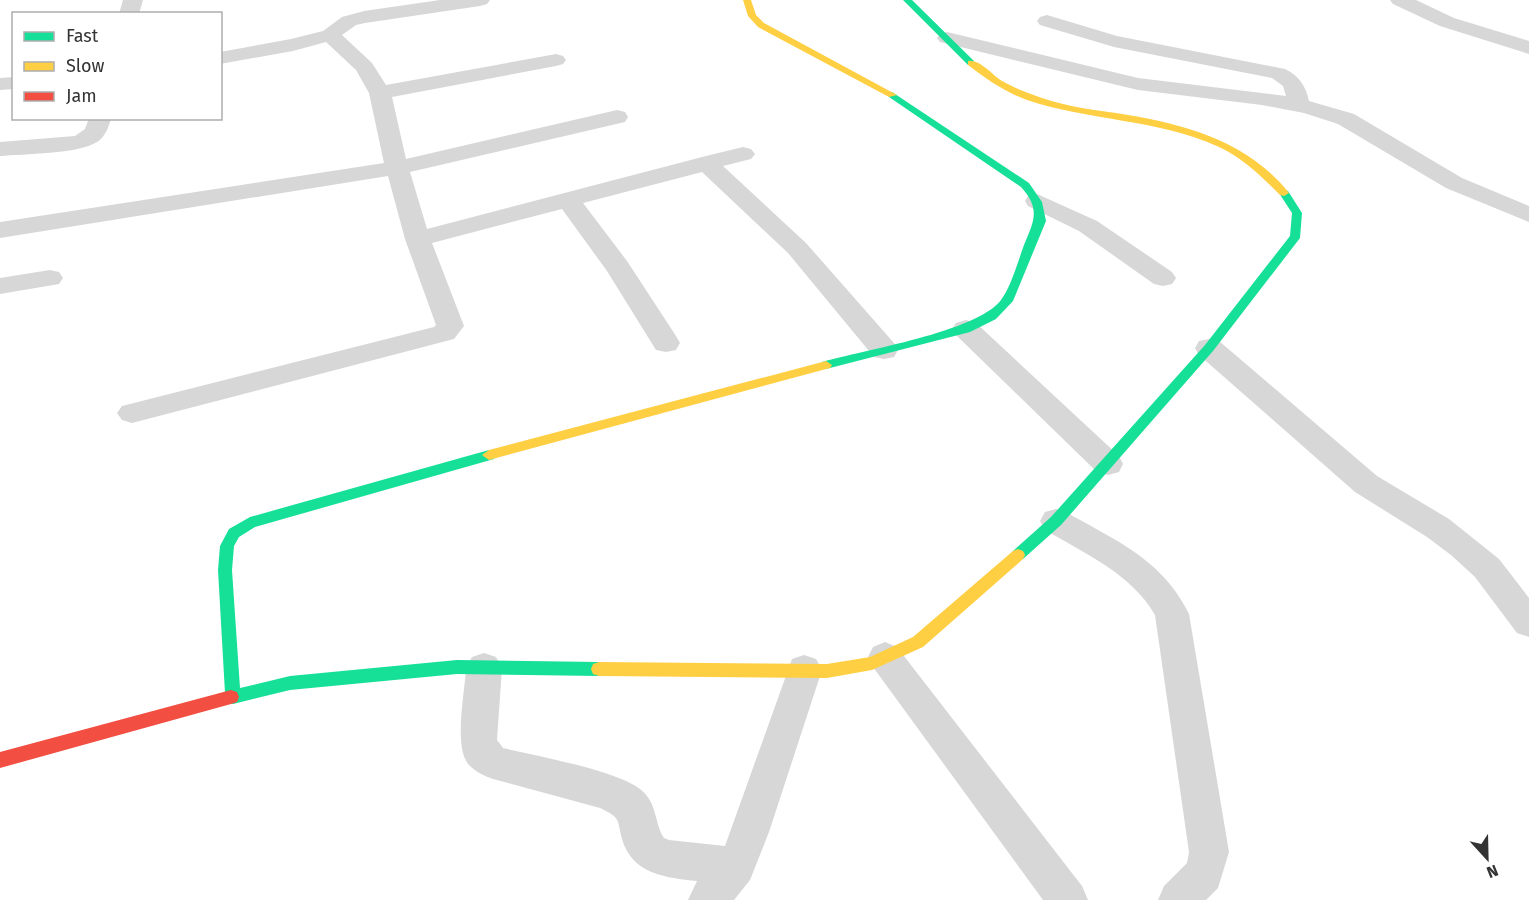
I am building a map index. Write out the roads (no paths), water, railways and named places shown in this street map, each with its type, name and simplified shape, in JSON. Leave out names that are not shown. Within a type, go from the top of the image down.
[{"type":"street","points":[[222,58],[293,45],[330,35],[349,21],[364,17],[480,0]]},
{"type":"street","points":[[233,698],[225,570],[227,546],[234,533],[250,523],[325,500],[656,409],[966,329],[992,316],[1007,301],[1040,221],[1041,209],[1025,185],[879,87],[790,43],[761,25],[752,16],[747,0]]},
{"type":"street","points":[[0,760],[290,683],[369,674],[484,668],[827,670],[872,663],[918,642],[1056,521],[1108,464],[1209,348],[1296,236],[1299,214],[1289,197],[1246,159],[1222,144],[1191,132],[1022,97],[987,77],[970,63],[907,0]]},
{"type":"street","points":[[1400,0],[1447,22],[1529,48]]},
{"type":"street","points":[[1047,21],[1114,41],[1278,73],[1290,79],[1296,86],[1299,105]]},
{"type":"street","points":[[132,413],[444,333],[450,326],[450,319],[418,239],[397,168],[380,93],[365,67],[330,35]]},
{"type":"street","points":[[947,38],[1138,84],[1262,98],[1299,105],[1346,119],[1454,183],[1529,215]]},
{"type":"street","points":[[380,93],[556,60]]},
{"type":"street","points":[[0,230],[397,168],[617,117]]},
{"type":"street","points":[[0,149],[79,142],[96,133],[99,120]]},
{"type":"street","points":[[418,239],[743,154]]},
{"type":"street","points":[[706,163],[797,248],[884,350]]},
{"type":"street","points":[[567,199],[618,267],[666,343]]},
{"type":"street","points":[[1037,201],[1088,226],[1164,278]]},
{"type":"street","points":[[0,286],[50,278]]},
{"type":"street","points":[[966,329],[1108,464]]},
{"type":"street","points":[[1209,348],[1366,484],[1438,528],[1462,546],[1487,568],[1529,623]]},
{"type":"street","points":[[1056,521],[1132,567],[1164,597],[1172,614],[1209,852],[1204,874],[1178,900]]},
{"type":"street","points":[[885,657],[1068,900]]},
{"type":"street","points":[[484,668],[479,740],[481,752],[493,762],[607,792],[627,802],[639,818],[642,839],[650,851],[666,859],[736,866]]},
{"type":"street","points":[[708,900],[736,866],[750,832],[804,670]]}]
